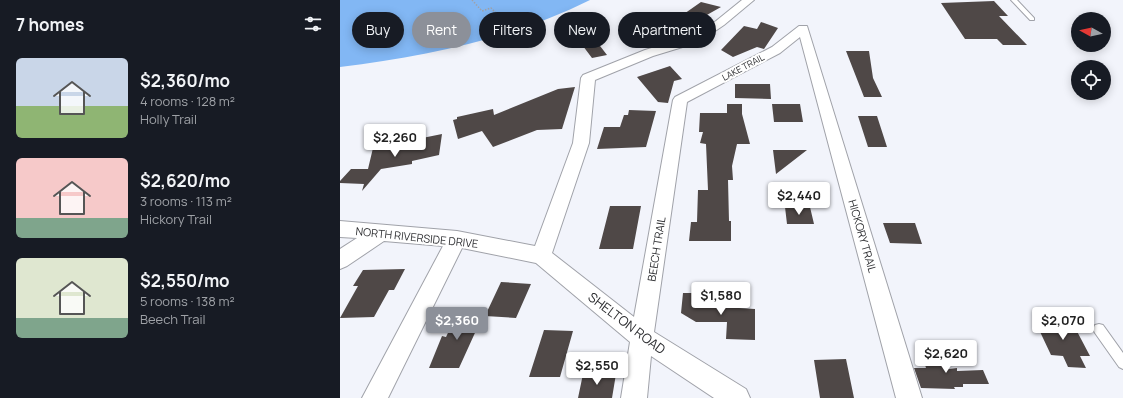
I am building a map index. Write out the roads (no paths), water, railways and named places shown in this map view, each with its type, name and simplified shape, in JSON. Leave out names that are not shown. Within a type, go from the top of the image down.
[{"type":"street","points":[[542,256],[581,142],[588,78],[649,53],[695,39],[720,23],[749,0]]},
{"type":"street","name":"LAKE TRAIL","points":[[680,100],[776,50],[803,28]]},
{"type":"street","name":"HICKORY TRAIL","points":[[803,28],[910,398]]},
{"type":"street","name":"BEECH TRAIL","points":[[634,398],[642,337],[680,100]]},
{"type":"street","name":"NORTH RIVERSIDE DRIVE","points":[[340,229],[457,239],[542,256]]},
{"type":"street","points":[[340,260],[382,232]]},
{"type":"street","points":[[375,398],[457,239]]},
{"type":"street","name":"SHELTON ROAD","points":[[542,256],[642,337],[737,398]]},
{"type":"lane","points":[[1014,0],[1032,19]]},
{"type":"lane","points":[[1099,329],[1123,363]]},
{"type":"water","points":[[340,0],[590,0],[564,12],[554,12],[554,16],[546,19],[546,12],[479,12],[479,41],[471,43],[471,12],[412,12],[412,48],[450,48],[372,63],[340,67]]}]
